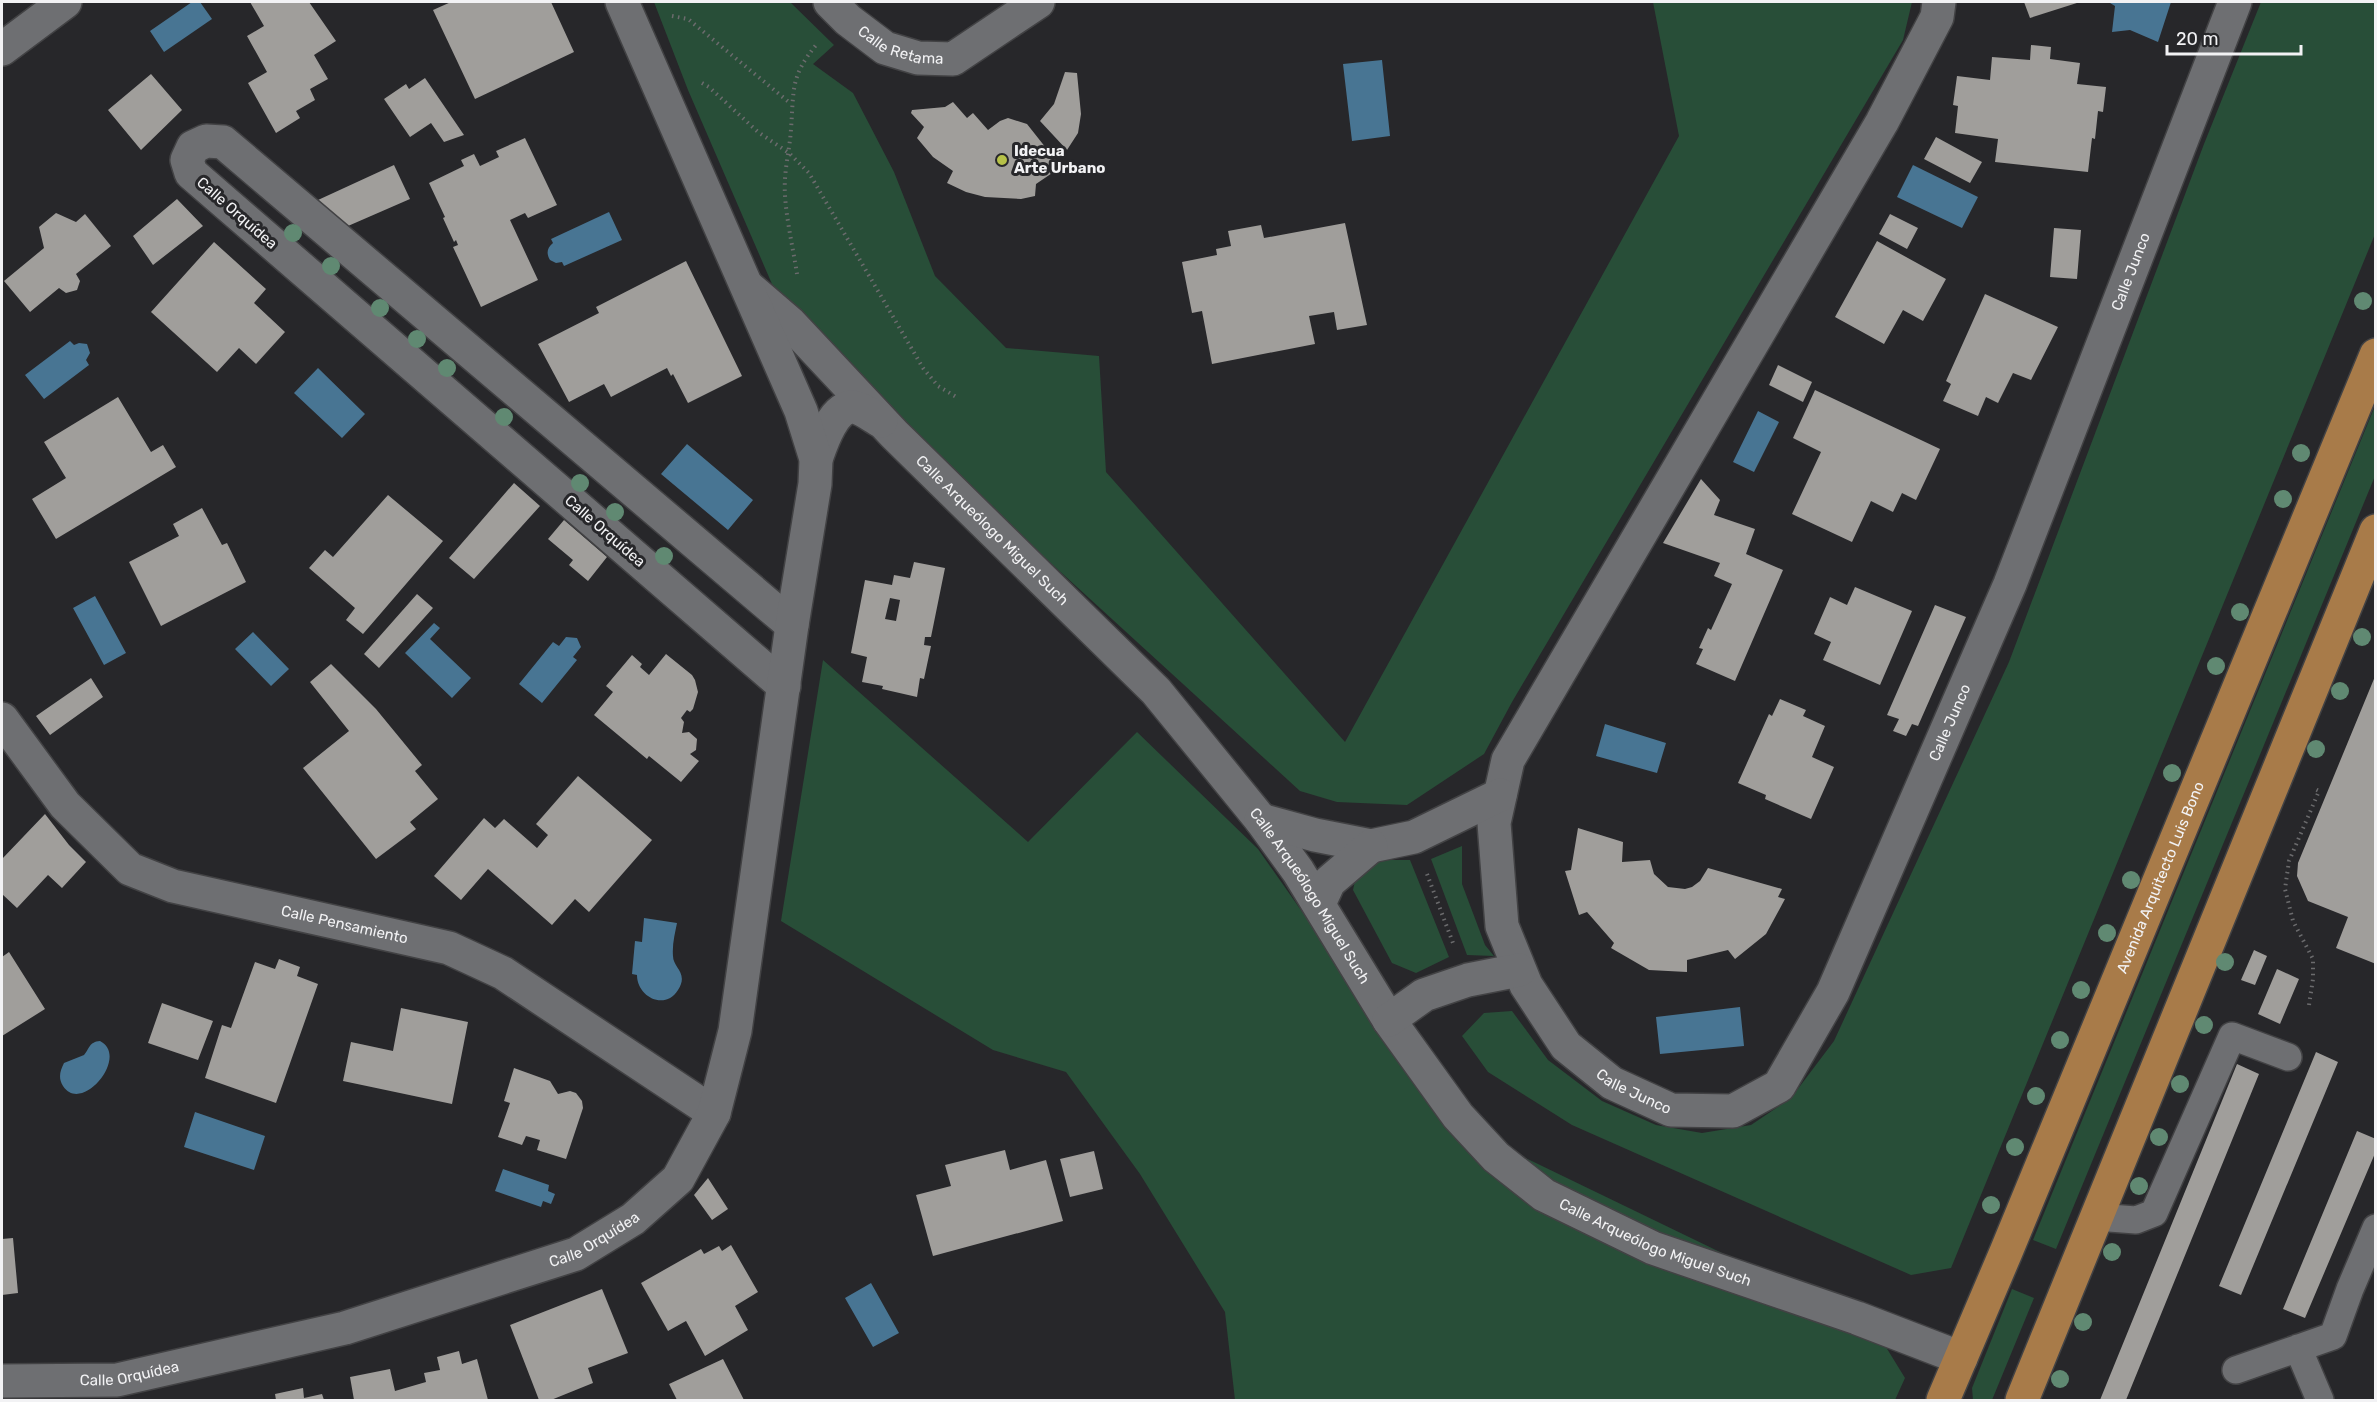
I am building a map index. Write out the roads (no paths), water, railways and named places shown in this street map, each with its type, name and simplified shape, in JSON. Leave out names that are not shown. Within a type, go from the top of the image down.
[{"type":"main road","name":"Avenida Arquitecto Luis Bono","points":[[1943,1401],[2376,355]]},
{"type":"main road","points":[[2022,1401],[2376,531]]},
{"type":"street","points":[[2,42],[65,2]]},
{"type":"street","name":"Calle Orquídea","points":[[2,1381],[117,1380],[345,1328],[576,1254],[633,1219],[678,1179],[714,1113],[735,1031],[792,625],[816,484],[816,459],[801,411],[622,2]]},
{"type":"street","name":"Calle Retama","points":[[830,2],[848,20],[885,48],[918,58],[953,59],[1038,2]]},
{"type":"street","name":"Calle Junco","points":[[1939,2],[1937,17],[1882,122],[1508,760],[1494,823],[1502,926],[1519,970],[1526,985],[1566,1046],[1612,1083],[1671,1110],[1733,1111],[1779,1086],[1833,992],[2010,584],[2235,2]]},
{"type":"street","name":"Calle Orquídea","points":[[784,686],[191,173],[187,160],[193,147],[206,141],[223,142],[792,625]]},
{"type":"street","name":"Calle Arqueólogo Miguel Such","points":[[748,287],[793,327],[883,422],[1156,691],[1261,820],[1298,871],[1389,1020],[1458,1116],[1496,1157],[1544,1195],[1653,1248],[1857,1318],[1961,1358]]},
{"type":"street","name":"Calle Orquídea","points":[[816,459],[832,423],[844,408],[854,407],[883,422]]},
{"type":"street","name":"Calle Pensamiento","points":[[2,719],[64,805],[130,869],[173,886],[449,948],[503,973],[714,1113]]},
{"type":"street","points":[[1261,820],[1315,835],[1371,846],[1414,837],[1500,795]]},
{"type":"street","points":[[1319,904],[1329,882],[1371,846]]},
{"type":"street","points":[[1389,1020],[1424,995],[1468,980],[1519,970]]},
{"type":"lane","points":[[2096,1217],[2136,1220],[2154,1213],[2232,1036],[2288,1057]]},
{"type":"lane","points":[[2236,1370],[2333,1336],[2376,1228]]},
{"type":"lane","points":[[2298,1348],[2320,1401]]},
{"type":"water","points":[[192,2],[200,2],[212,19],[164,52],[150,31]]},
{"type":"water","points":[[2171,2],[2158,42],[2130,30],[2112,32],[2115,6],[2110,3]]},
{"type":"water","points":[[1382,60],[1390,136],[1352,141],[1343,64]]},
{"type":"water","points":[[1913,165],[1978,197],[1962,228],[1897,197]]},
{"type":"water","points":[[609,212],[622,240],[564,266],[562,262],[556,263],[550,260],[548,249],[553,243],[551,239]]},
{"type":"water","points":[[70,341],[74,345],[87,344],[90,353],[86,360],[89,365],[44,399],[25,375]]},
{"type":"water","points":[[318,368],[365,414],[342,438],[294,393]]},
{"type":"water","points":[[1758,411],[1779,422],[1754,472],[1733,462]]},
{"type":"water","points":[[687,444],[753,500],[728,530],[661,474]]},
{"type":"water","points":[[95,596],[126,653],[104,665],[73,608]]},
{"type":"water","points":[[434,623],[440,628],[430,639],[471,678],[452,698],[405,653]]},
{"type":"water","points":[[253,632],[289,669],[271,686],[235,649]]},
{"type":"water","points":[[566,637],[577,638],[581,647],[573,657],[577,660],[542,703],[519,684],[553,642],[559,646]]},
{"type":"water","points":[[1605,724],[1666,743],[1657,773],[1596,756]]},
{"type":"water","points":[[644,918],[677,923],[673,956],[682,979],[678,990],[666,1000],[653,999],[647,995],[638,983],[637,975],[632,974],[635,941],[642,942]]},
{"type":"water","points":[[1740,1007],[1744,1046],[1660,1054],[1656,1017]]},
{"type":"water","points":[[100,1041],[108,1048],[110,1058],[100,1080],[81,1093],[71,1093],[60,1080],[64,1063],[84,1055],[92,1044]]},
{"type":"water","points":[[195,1112],[265,1136],[254,1170],[184,1147]]},
{"type":"water","points":[[503,1169],[549,1185],[548,1191],[555,1194],[551,1204],[543,1201],[541,1207],[495,1191]]},
{"type":"water","points":[[871,1283],[899,1333],[873,1347],[845,1298]]},
{"type":"place","name":"Idecua Arte Urbano","points":[[1002,160]]}]
